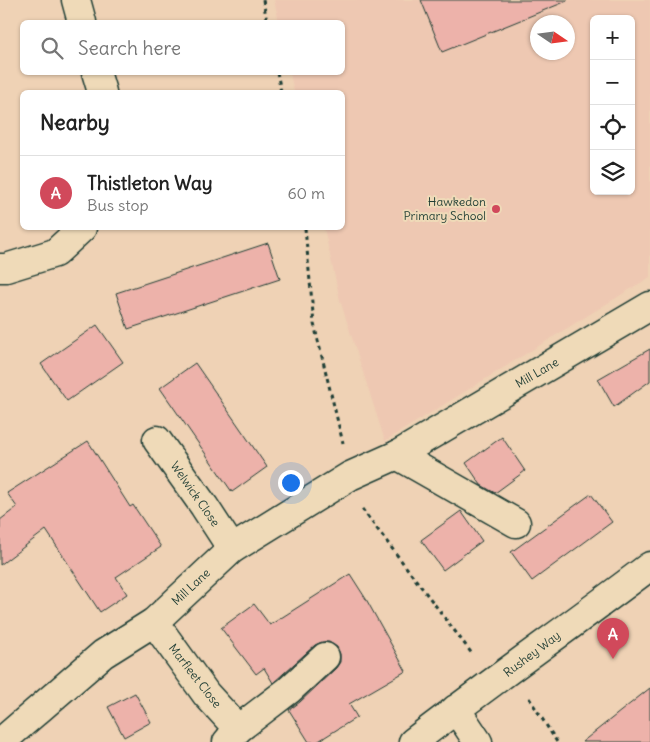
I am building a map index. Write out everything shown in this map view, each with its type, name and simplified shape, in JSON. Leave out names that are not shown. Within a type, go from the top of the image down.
[{"type":"street","points":[[76,0],[81,20]]},
{"type":"street","points":[[97,75],[101,90]]},
{"type":"street","points":[[0,268],[6,268],[55,253],[80,230]]},
{"type":"street","name":"Mill Lane","points":[[1,742],[103,654],[154,622],[232,549],[350,476],[397,455],[650,306]]},
{"type":"street","name":"Welwick Close","points":[[157,440],[232,549]]},
{"type":"street","points":[[397,455],[516,523]]},
{"type":"street","name":"Rushey Way","points":[[413,742],[650,566]]},
{"type":"street","name":"Marfleet Close","points":[[154,622],[206,694],[232,736],[289,690],[325,657]]},
{"type":"street","points":[[456,709],[478,742]]},
{"type":"path","points":[[263,0],[267,20]]},
{"type":"path","points":[[278,75],[281,90]]},
{"type":"path","points":[[305,230],[314,324],[344,448]]},
{"type":"path","points":[[357,502],[475,658]]},
{"type":"path","points":[[525,693],[556,742]]},
{"type":"shaded area","name":"Hawkedon Primary School","points":[[274,0],[650,0],[650,277],[385,441],[340,300],[324,230],[345,230],[345,90],[294,90],[290,75],[345,75],[345,20],[279,20]]},
{"type":"building","points":[[421,0],[567,0],[567,1],[442,52]]},
{"type":"building","points":[[268,243],[280,279],[128,329],[116,293]]},
{"type":"building","points":[[97,325],[123,362],[67,401],[41,364]]},
{"type":"building","points":[[650,349],[650,381],[614,407],[598,379]]},
{"type":"building","points":[[195,363],[267,467],[232,492],[160,388]]},
{"type":"building","points":[[502,437],[525,471],[495,493],[481,485],[466,463]]},
{"type":"building","points":[[88,441],[130,507],[133,505],[161,547],[116,577],[127,594],[100,612],[46,530],[0,565],[0,520],[17,507],[7,493]]},
{"type":"building","points":[[591,494],[612,522],[532,581],[511,552]]},
{"type":"building","points":[[461,511],[482,541],[443,570],[421,540]]},
{"type":"building","points":[[350,574],[406,671],[349,704],[357,717],[317,742],[309,742],[289,710],[336,668],[340,662],[340,654],[337,647],[329,642],[315,645],[273,683],[264,668],[256,674],[221,628],[254,604],[270,625]]},
{"type":"building","points":[[650,688],[650,742],[582,742]]},
{"type":"building","points":[[135,693],[151,722],[124,737],[108,707]]},
{"type":"place","name":"Hawkedon Primary School","points":[[496,209]]},
{"type":"place","name":"Thistleton Way","points":[[613,659]]}]
